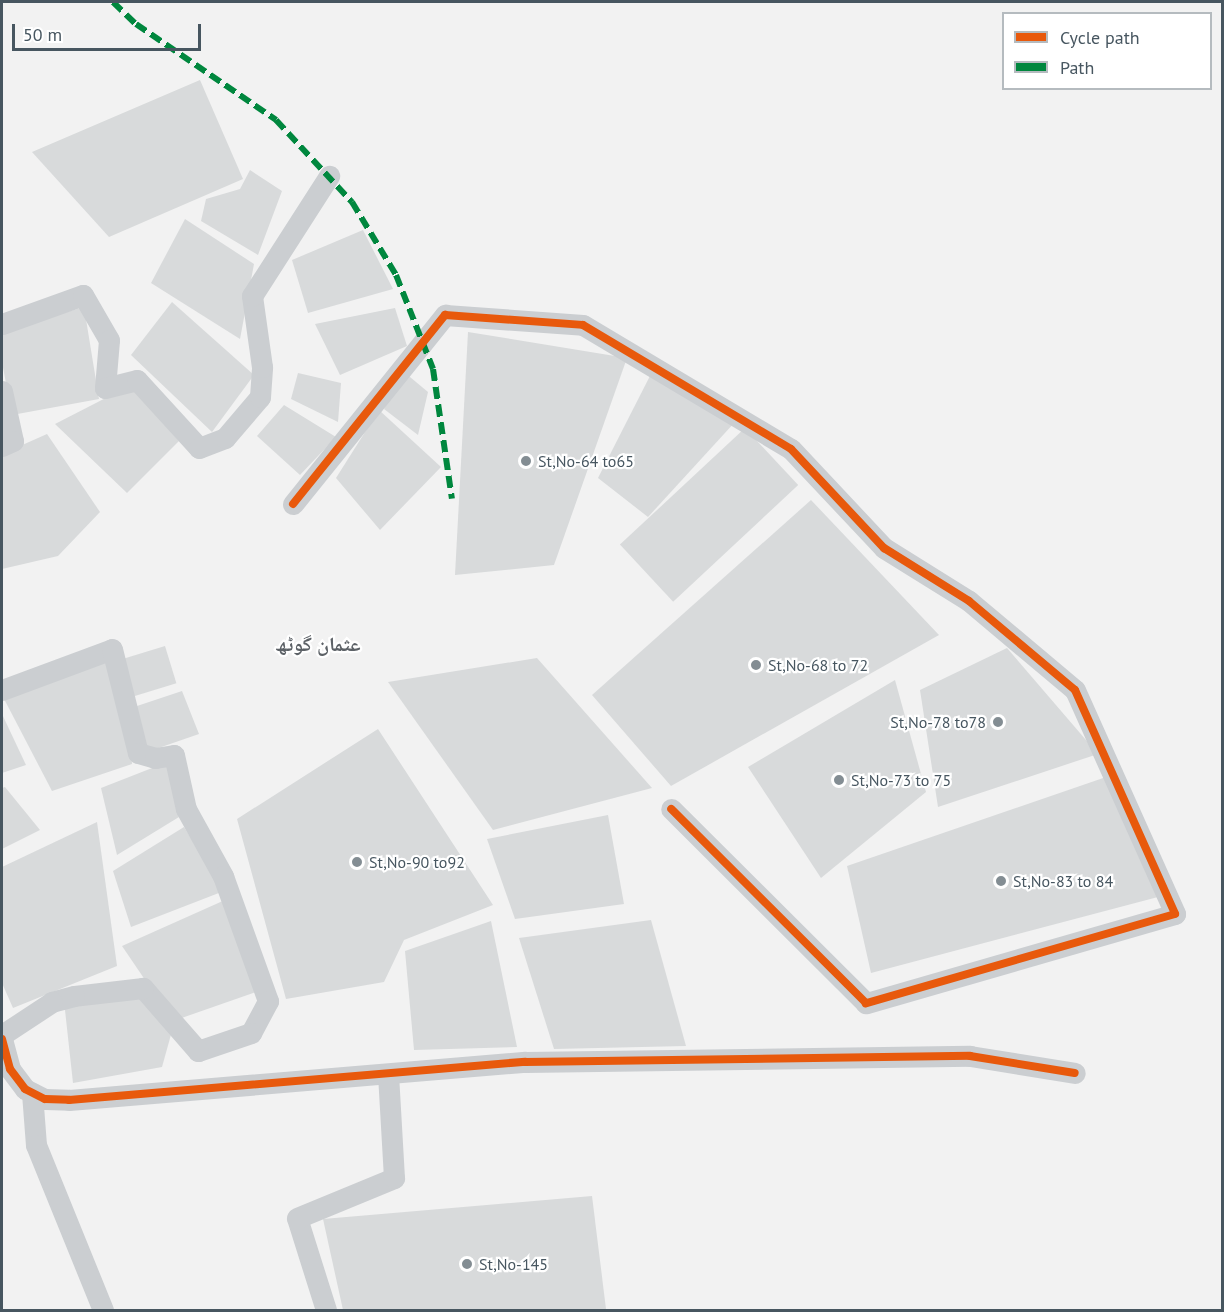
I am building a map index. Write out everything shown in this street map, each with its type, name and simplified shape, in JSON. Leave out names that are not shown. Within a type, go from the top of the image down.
[{"type":"street","points":[[2,324],[83,295],[109,340],[105,388],[137,380],[198,448],[225,438],[260,397],[262,367],[252,296],[328,176]]},
{"type":"street","points":[[293,504],[445,315],[583,325],[790,449],[884,548],[969,601],[1075,690],[1175,914],[866,1003],[672,809]]},
{"type":"street","points":[[2,391],[13,441],[2,446]]},
{"type":"street","points":[[2,690],[112,649],[138,753],[155,759],[174,755],[186,809],[223,876],[268,1001],[251,1033],[198,1051],[143,988],[75,996],[52,1002],[2,1037],[10,1069],[32,1093],[45,1099],[69,1100],[525,1062],[948,1056],[1075,1073]]},
{"type":"street","points":[[326,1311],[297,1218],[394,1178],[388,1074]]},
{"type":"street","points":[[32,1093],[36,1144],[103,1311]]},
{"type":"building","points":[[200,80],[243,179],[109,237],[32,152]]},
{"type":"building","points":[[250,170],[282,191],[258,255],[201,221],[206,199],[240,189]]},
{"type":"building","points":[[185,219],[254,264],[240,339],[151,283]]},
{"type":"building","points":[[363,230],[393,289],[308,313],[292,260]]},
{"type":"building","points":[[172,302],[254,375],[212,432],[131,355]]},
{"type":"building","points":[[84,307],[99,399],[12,415],[2,362],[2,331]]},
{"type":"building","points":[[395,308],[407,346],[340,375],[315,324]]},
{"type":"building","name":"St,No-64 to65","points":[[468,332],[627,358],[554,565],[455,575]]},
{"type":"building","points":[[653,370],[735,422],[648,517],[598,478]]},
{"type":"building","points":[[404,372],[428,392],[418,435],[384,409]]},
{"type":"building","points":[[298,373],[341,383],[338,422],[291,399]]},
{"type":"building","points":[[131,385],[179,441],[127,493],[55,424]]},
{"type":"building","points":[[284,405],[336,437],[300,475],[257,436]]},
{"type":"building","points":[[379,410],[441,467],[380,530],[336,478]]},
{"type":"building","points":[[745,428],[798,485],[673,602],[620,545]]},
{"type":"building","points":[[47,434],[100,512],[58,556],[2,569],[2,454]]},
{"type":"building","name":"St,No-68 to 72","points":[[811,500],[939,635],[671,786],[592,695]]},
{"type":"building","points":[[165,646],[176,683],[127,698],[115,661]]},
{"type":"building","name":"St,No-78 to78","points":[[1007,648],[1098,754],[938,807],[920,690]]},
{"type":"building","points":[[105,654],[130,727],[132,764],[52,791],[2,695]]},
{"type":"building","points":[[537,658],[652,788],[493,830],[388,682]]},
{"type":"building","name":"St,No-73 to 75","points":[[895,680],[926,792],[821,878],[748,767]]},
{"type":"building","points":[[182,691],[199,734],[144,753],[134,707]]},
{"type":"building","points":[[2,714],[26,765],[2,773]]},
{"type":"building","name":"St,No-90 to92","points":[[378,729],[493,905],[404,940],[384,982],[286,999],[237,819]]},
{"type":"building","points":[[170,761],[179,817],[117,855],[101,788]]},
{"type":"building","name":"St,No-83 to 84","points":[[1109,776],[1158,897],[871,973],[847,866]]},
{"type":"building","points":[[5,787],[40,830],[2,849],[2,788]]},
{"type":"building","points":[[608,815],[624,904],[515,919],[487,839]]},
{"type":"building","points":[[97,822],[117,966],[13,1008],[2,983],[2,867]]},
{"type":"building","points":[[184,827],[224,891],[131,927],[113,871]]},
{"type":"building","points":[[225,900],[262,990],[173,1021],[122,946]]},
{"type":"building","points":[[651,920],[686,1046],[554,1049],[519,938]]},
{"type":"building","points":[[491,921],[517,1047],[414,1050],[405,951]]},
{"type":"building","points":[[147,999],[172,1031],[162,1067],[73,1083],[64,1001]]},
{"type":"building","name":"St,No-145","points":[[592,1196],[606,1309],[343,1310],[323,1219]]},
{"type":"marked path","points":[[113,2],[136,24],[276,120],[352,202],[396,275],[433,369],[452,499]]},
{"type":"cycle path","points":[[293,504],[445,315],[583,325],[791,449],[884,548],[969,601],[1075,690],[1175,914],[866,1003],[671,809]]},
{"type":"cycle path","points":[[2,1039],[10,1069],[25,1089],[45,1099],[69,1100],[525,1062],[970,1056],[1075,1073]]},
{"type":"place","name":"St,No-64 to65","points":[[526,461]]},
{"type":"place","name":"St,No-68 to 72","points":[[756,665]]},
{"type":"place","name":"St,No-78 to78","points":[[998,722]]},
{"type":"place","name":"St,No-73 to 75","points":[[839,780]]},
{"type":"place","name":"St,No-90 to92","points":[[357,862]]},
{"type":"place","name":"St,No-83 to 84","points":[[1001,881]]},
{"type":"place","name":"St,No-145","points":[[467,1264]]},
{"type":"district","name":"عثمان گوٹھ","points":[[318,644]]}]
